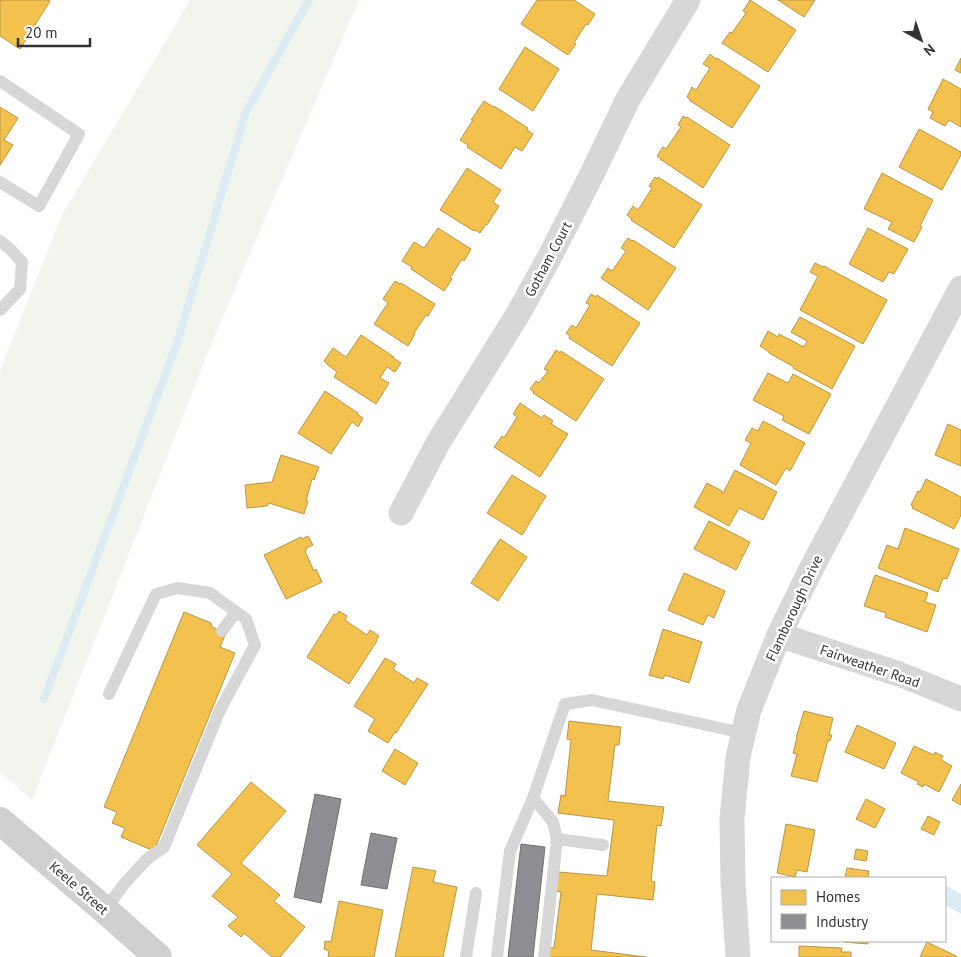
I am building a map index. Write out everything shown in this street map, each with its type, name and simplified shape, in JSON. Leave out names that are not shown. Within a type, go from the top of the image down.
[{"type":"main road","name":"Keele Street","points":[[0,821],[158,957]]},
{"type":"street","name":"Gotham Court","points":[[400,513],[438,443],[518,314],[589,181],[628,99],[688,0]]},
{"type":"street","name":"Flamborough Drive","points":[[738,957],[733,883],[732,819],[738,757],[748,710],[779,635],[811,569],[961,288]]},
{"type":"street","name":"Fairweather Road","points":[[779,635],[899,674],[961,699]]},
{"type":"lane","points":[[0,81],[79,134],[39,206],[0,182]]},
{"type":"lane","points":[[0,241],[22,262],[20,289],[0,310]]},
{"type":"lane","points":[[105,910],[125,882],[147,859],[164,847],[220,710],[255,645],[246,619],[210,593],[178,588],[156,594],[109,694]]},
{"type":"lane","points":[[222,631],[236,612]]},
{"type":"lane","points":[[498,957],[510,851],[534,798],[565,704],[592,700],[743,733]]},
{"type":"lane","points":[[534,798],[553,822],[558,839],[544,957]]},
{"type":"lane","points":[[558,839],[603,846]]},
{"type":"lane","points":[[466,957],[476,893]]},
{"type":"shaded area","points":[[190,0],[359,0],[213,340],[32,800],[0,772],[0,371],[61,217]]},
{"type":"shaded area","points":[[947,886],[961,894],[961,914],[946,906]]},
{"type":"building: Homes","points":[[0,0],[50,1],[20,49],[0,36]]},
{"type":"building: Homes","points":[[537,0],[574,0],[595,14],[588,25],[586,24],[568,55],[521,24]]},
{"type":"building: Homes","points":[[750,0],[796,30],[768,72],[722,43],[730,32],[732,33],[746,13],[743,11]]},
{"type":"building: Homes","points":[[778,0],[815,0],[804,17]]},
{"type":"building: Homes","points":[[525,47],[559,69],[533,111],[499,89]]},
{"type":"building: Homes","points":[[710,54],[760,86],[732,128],[687,97],[692,87],[696,90],[710,68],[703,64]]},
{"type":"building: Homes","points":[[961,58],[961,73],[955,70]]},
{"type":"building: Homes","points":[[943,79],[961,89],[961,127],[949,120],[945,126],[930,118],[933,112],[928,109]]},
{"type":"building: Homes","points":[[484,101],[528,128],[527,130],[533,134],[522,151],[515,147],[501,169],[467,147],[468,145],[460,140]]},
{"type":"building: Homes","points":[[0,107],[18,118],[4,140],[13,145],[0,165]]},
{"type":"building: Homes","points":[[683,116],[730,145],[703,188],[657,156],[663,147],[666,149],[681,127],[678,125]]},
{"type":"building: Homes","points":[[919,129],[961,152],[942,190],[899,167]]},
{"type":"building: Homes","points":[[467,168],[501,190],[493,202],[499,206],[480,233],[440,210]]},
{"type":"building: Homes","points":[[882,173],[933,200],[914,242],[888,229],[892,222],[864,209]]},
{"type":"building: Homes","points":[[655,177],[657,179],[658,177],[702,205],[674,248],[631,220],[627,215],[633,206],[638,210],[652,188],[649,186]]},
{"type":"building: Homes","points":[[438,228],[471,249],[464,261],[462,259],[444,291],[402,261],[414,242],[424,248]]},
{"type":"building: Homes","points":[[868,228],[908,249],[894,274],[889,272],[883,282],[849,264]]},
{"type":"building: Homes","points":[[628,238],[676,268],[648,310],[601,278],[608,268],[612,271],[626,251],[621,248]]},
{"type":"building: Homes","points":[[815,263],[887,300],[863,344],[800,310],[818,276],[810,272]]},
{"type":"building: Homes","points":[[395,281],[435,304],[414,333],[408,346],[374,324],[388,303],[383,299]]},
{"type":"building: Homes","points":[[591,294],[596,297],[597,295],[640,323],[612,366],[569,338],[570,336],[566,333],[572,325],[576,328],[590,305],[586,303]]},
{"type":"building: Homes","points":[[800,317],[855,346],[832,389],[793,368],[760,346],[768,331],[778,337],[779,334],[804,347],[807,341],[791,332]]},
{"type":"building: Homes","points":[[361,335],[401,363],[395,372],[387,367],[380,378],[389,383],[376,404],[334,377],[337,372],[324,361],[333,348],[346,357]]},
{"type":"building: Homes","points":[[556,350],[560,353],[561,351],[604,379],[576,421],[533,393],[530,389],[536,381],[539,383],[548,371],[544,369]]},
{"type":"building: Homes","points":[[768,373],[788,383],[793,374],[831,394],[809,434],[782,420],[784,416],[753,400]]},
{"type":"building: Homes","points":[[325,391],[363,418],[358,427],[352,422],[331,454],[298,433]]},
{"type":"building: Homes","points":[[520,403],[542,418],[544,415],[553,421],[551,424],[568,434],[540,477],[494,447],[502,436],[504,438],[517,417],[513,414]]},
{"type":"building: Homes","points":[[763,421],[805,443],[790,471],[786,468],[776,485],[740,465],[751,443],[745,440],[752,428],[758,431]]},
{"type":"building: Homes","points":[[948,424],[961,430],[961,466],[935,455]]},
{"type":"building: Homes","points":[[281,455],[319,467],[314,480],[312,479],[304,514],[269,503],[267,506],[247,508],[245,485],[272,482]]},
{"type":"building: Homes","points":[[735,470],[777,492],[763,520],[739,508],[729,526],[694,507],[707,483],[723,493]]},
{"type":"building: Homes","points":[[512,475],[546,496],[522,535],[487,513]]},
{"type":"building: Homes","points":[[926,479],[961,497],[961,515],[954,529],[912,508],[913,506],[911,505]]},
{"type":"building: Homes","points":[[709,521],[750,542],[736,570],[694,549]]},
{"type":"building: Homes","points":[[905,528],[959,549],[947,579],[943,578],[938,592],[878,568],[887,545],[898,549]]},
{"type":"building: Homes","points":[[308,536],[313,545],[306,548],[305,551],[314,571],[316,569],[322,582],[286,599],[264,555],[301,537],[302,539]]},
{"type":"building: Homes","points":[[500,539],[527,557],[498,601],[471,583]]},
{"type":"building: Homes","points":[[684,573],[725,591],[714,618],[708,615],[703,625],[668,610]]},
{"type":"building: Homes","points":[[875,575],[928,593],[925,602],[936,605],[927,632],[885,617],[886,613],[864,606]]},
{"type":"building: Homes","points":[[339,611],[347,616],[345,620],[367,635],[370,630],[379,636],[349,684],[307,657],[334,614],[336,615]]},
{"type":"building: Homes","points":[[184,612],[211,623],[212,627],[226,633],[220,647],[235,653],[154,851],[121,837],[125,828],[112,823],[117,812],[104,807]]},
{"type":"building: Homes","points":[[663,629],[702,642],[689,683],[665,675],[663,679],[649,675]]},
{"type":"building: Homes","points":[[385,658],[396,664],[393,669],[414,683],[417,678],[428,684],[388,743],[368,731],[375,719],[354,706]]},
{"type":"building: Homes","points":[[804,711],[833,718],[829,735],[832,735],[830,741],[828,740],[817,782],[791,776],[797,754],[793,753],[796,738]]},
{"type":"building: Homes","points":[[569,721],[621,727],[619,745],[615,745],[608,801],[664,807],[661,826],[657,825],[651,881],[655,882],[653,900],[597,894],[591,950],[646,957],[548,957],[549,947],[554,948],[561,892],[555,891],[558,872],[607,876],[614,820],[558,813],[561,795],[565,796],[571,740],[567,739]]},
{"type":"building: Homes","points":[[857,725],[896,743],[884,769],[845,752]]},
{"type":"building: Homes","points":[[914,746],[934,755],[935,752],[943,756],[941,760],[952,766],[939,792],[924,784],[923,787],[917,784],[919,782],[901,773]]},
{"type":"building: Homes","points":[[395,749],[418,763],[405,785],[382,771]]},
{"type":"building: Homes","points":[[251,782],[286,811],[241,863],[280,895],[274,901],[305,927],[280,957],[272,957],[244,933],[241,937],[228,926],[238,917],[212,896],[232,874],[197,845]]},
{"type":"building: Homes","points":[[961,784],[961,805],[952,800]]},
{"type":"building: Homes","points":[[866,799],[885,809],[875,828],[856,819]]},
{"type":"building: Homes","points":[[928,816],[940,822],[934,835],[921,829]]},
{"type":"building: Homes","points":[[786,824],[815,830],[807,872],[797,870],[795,877],[777,873]]},
{"type":"building: Homes","points":[[856,849],[868,851],[866,861],[854,859]]},
{"type":"building: Homes","points":[[413,867],[436,871],[433,882],[457,887],[443,957],[395,957]]},
{"type":"building: Homes","points":[[847,868],[869,871],[868,877],[845,877]]},
{"type":"building: Homes","points":[[339,901],[383,910],[374,957],[328,957],[329,951],[324,949],[325,941],[331,942]]},
{"type":"building: Homes","points":[[843,942],[868,942],[868,944]]},
{"type":"building: Homes","points":[[927,942],[956,956],[956,957],[920,957]]},
{"type":"building: Homes","points":[[799,946],[842,948],[841,952],[851,952],[851,957],[799,957]]},
{"type":"building: Industry","points":[[315,794],[341,799],[321,903],[294,897]]},
{"type":"building: Industry","points":[[371,833],[397,838],[387,889],[361,885]]},
{"type":"building: Industry","points":[[521,844],[545,847],[533,957],[508,957]]},
{"type":"waterway","points":[[44,699],[177,343],[246,112],[309,0]]}]
